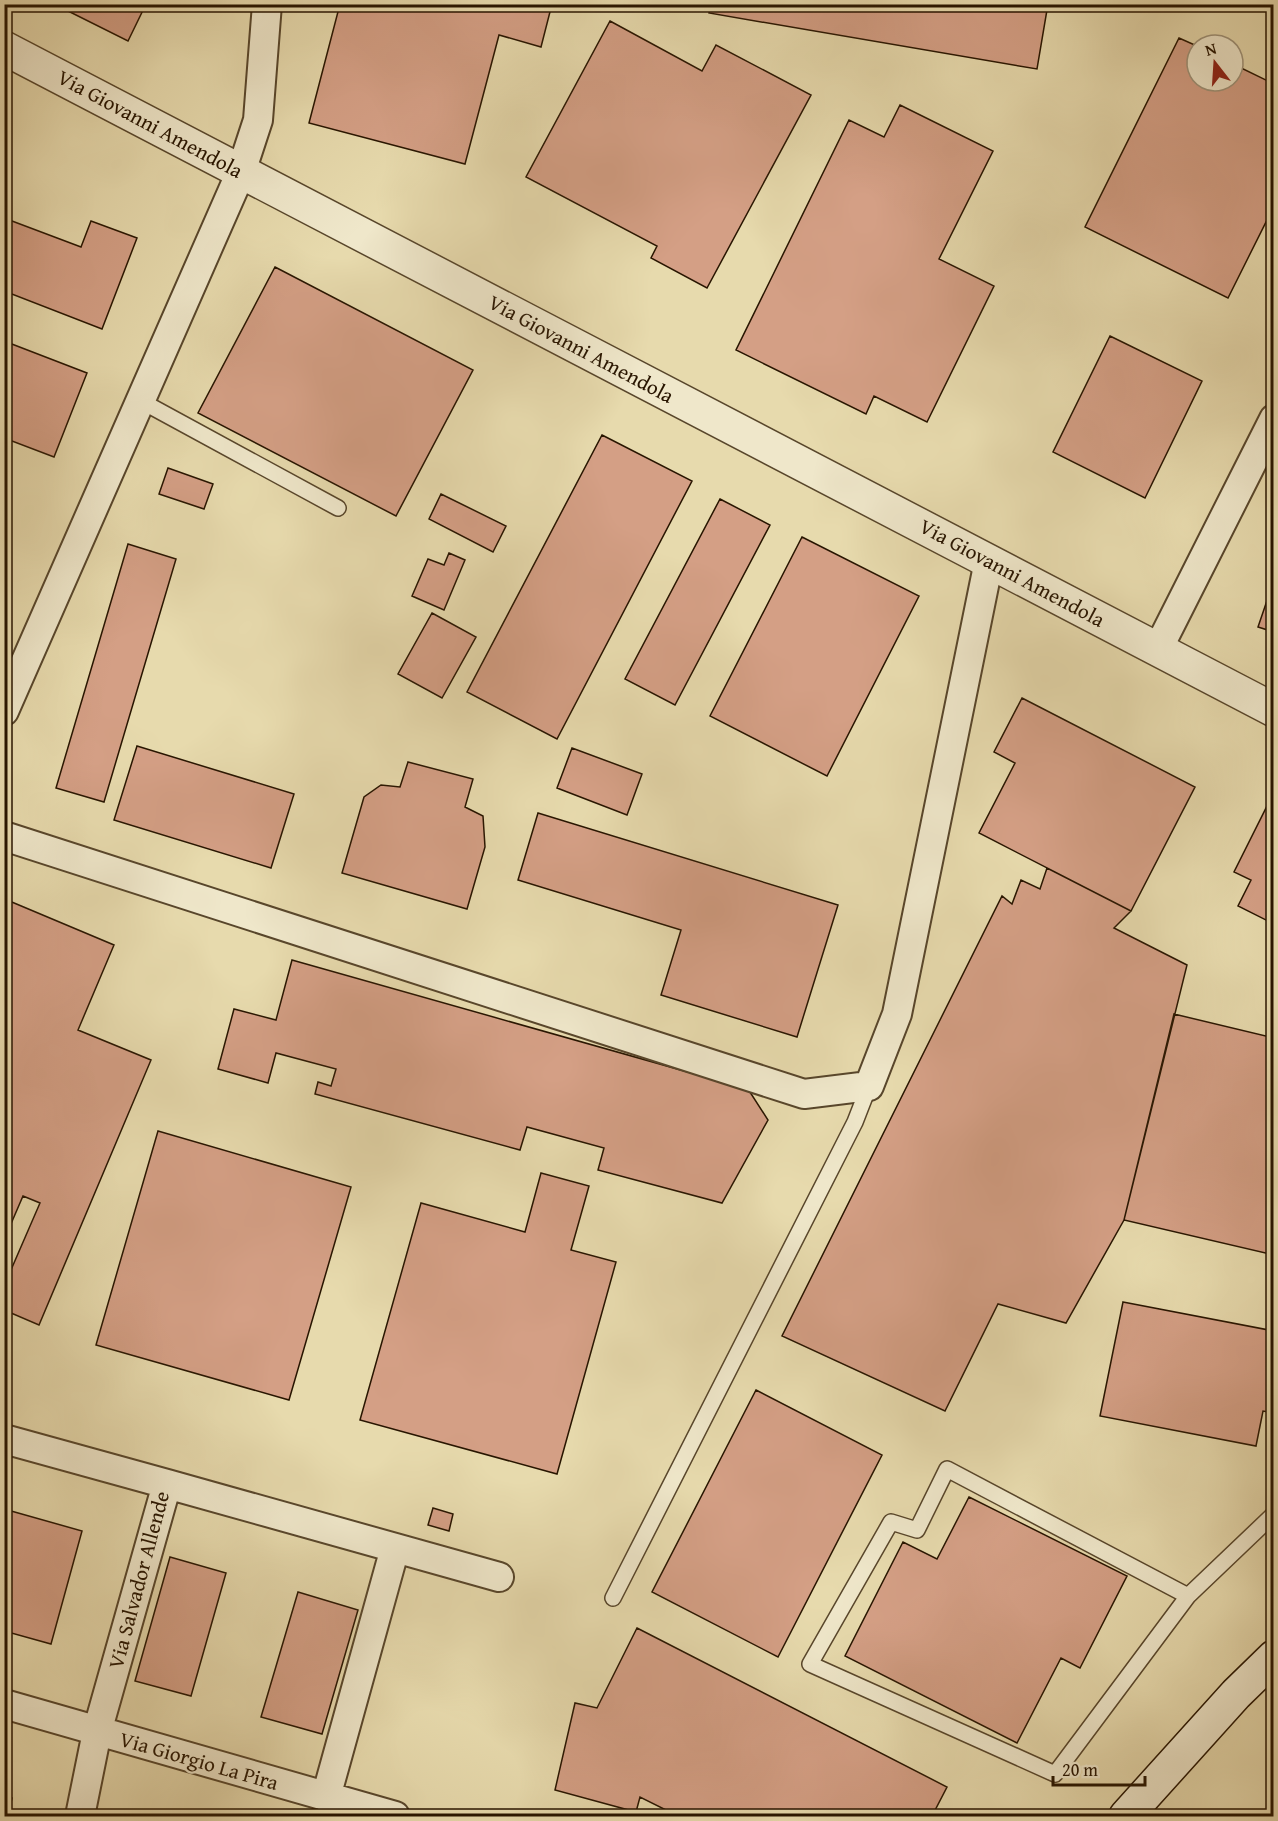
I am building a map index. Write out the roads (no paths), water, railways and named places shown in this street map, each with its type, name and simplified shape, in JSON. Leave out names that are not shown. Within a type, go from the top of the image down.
[{"type":"street","points":[[4,711],[241,172],[258,120],[267,4]]},
{"type":"street","name":"Via Giovanni Amendola","points":[[4,48],[1274,710]]},
{"type":"street","points":[[1158,649],[1274,419]]},
{"type":"street","points":[[4,836],[804,1094],[869,1086],[897,1014],[989,561]]},
{"type":"street","name":"Via Salvador Allende","points":[[4,1439],[167,1484],[97,1732],[80,1816]]},
{"type":"street","points":[[167,1484],[499,1577]]},
{"type":"street","points":[[326,1797],[395,1548]]},
{"type":"street","points":[[1126,1816],[1236,1694],[1274,1657]]},
{"type":"street","name":"Via Giorgio La Pira","points":[[4,1704],[395,1816]]},
{"type":"lane","points":[[141,401],[338,508]]},
{"type":"lane","points":[[613,1598],[855,1122],[869,1086]]},
{"type":"lane","points":[[1188,1596],[948,1469],[916,1530],[891,1522],[810,1664],[1055,1774],[1188,1596],[1274,1514]]}]
